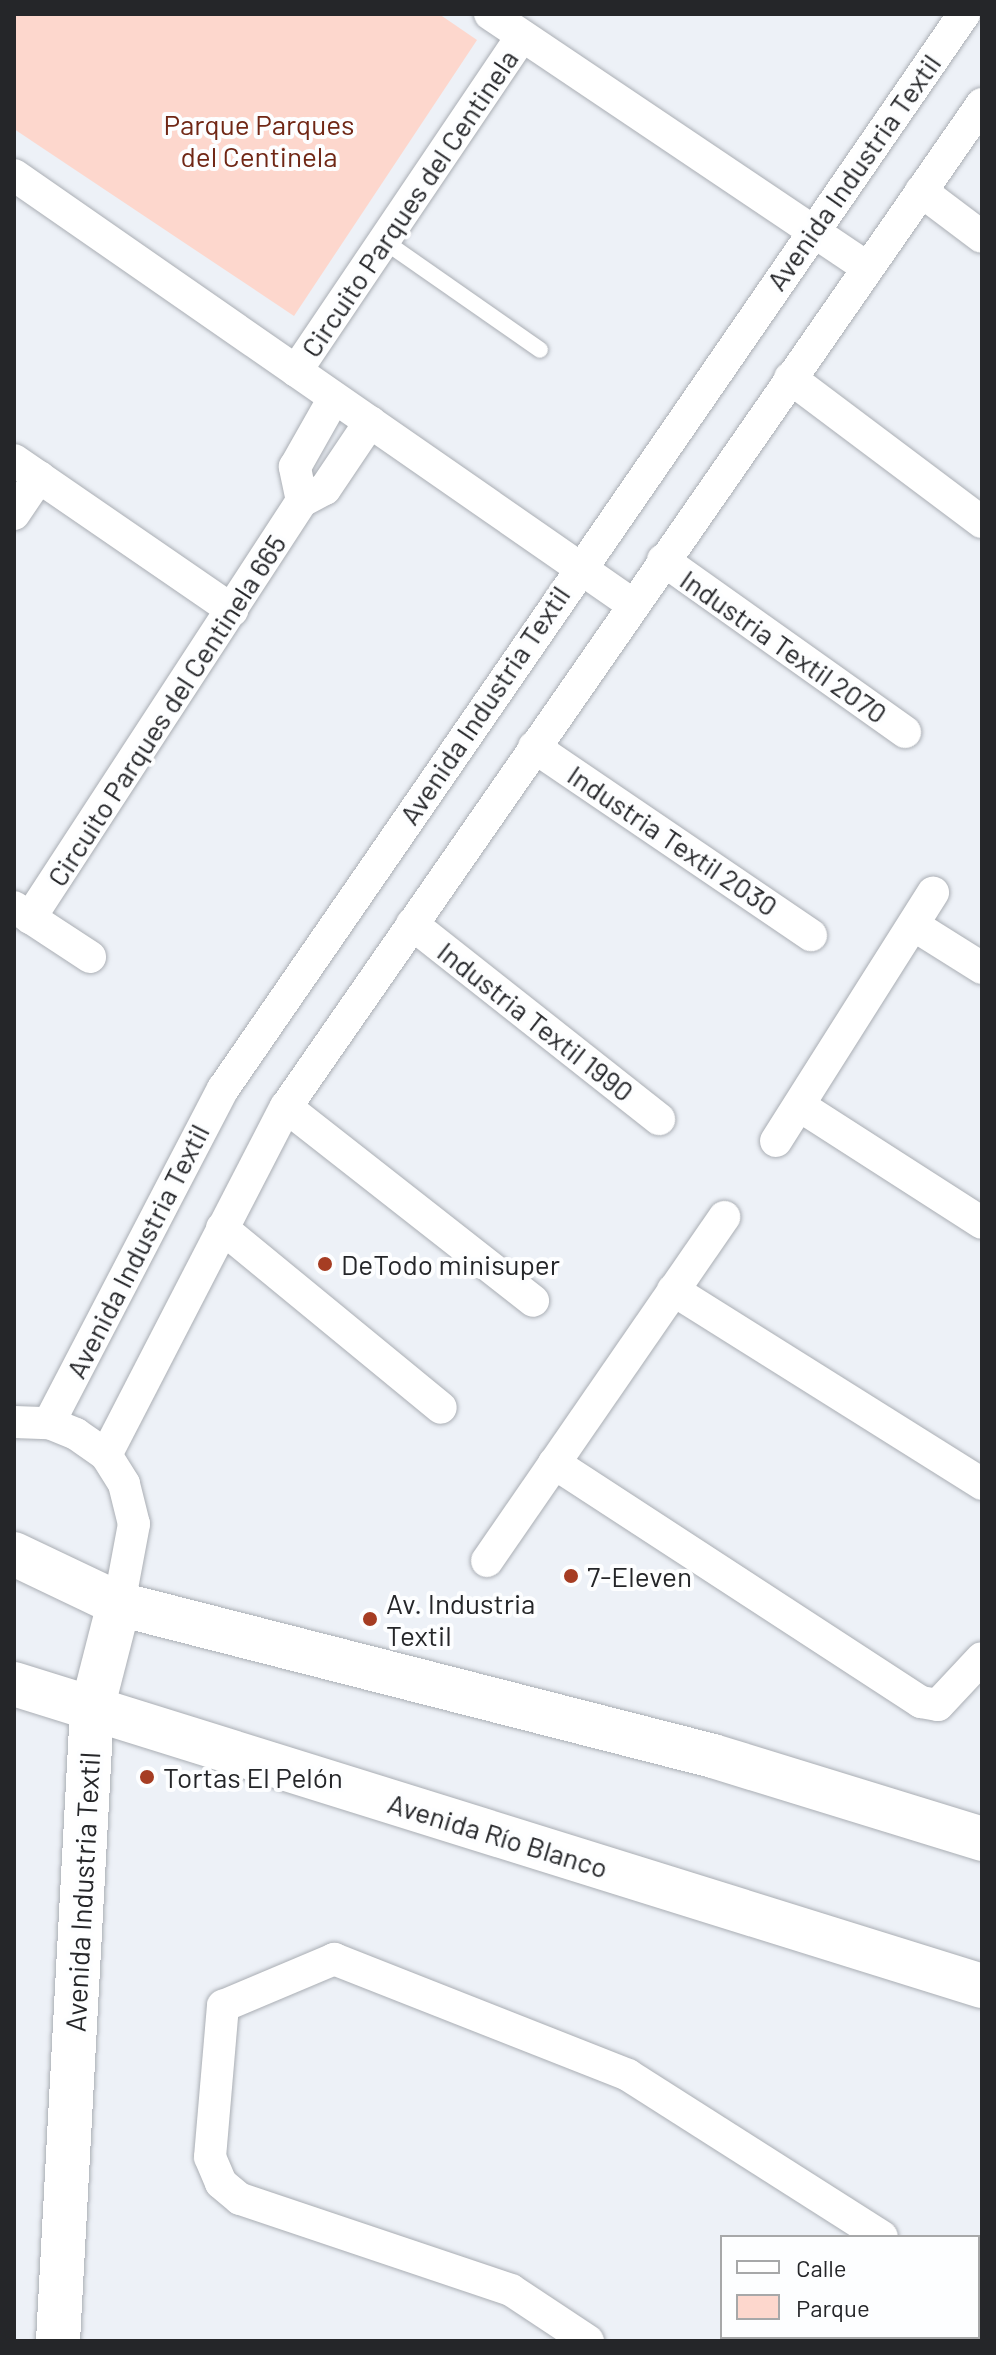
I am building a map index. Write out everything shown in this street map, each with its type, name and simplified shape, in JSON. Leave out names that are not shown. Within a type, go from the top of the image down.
[{"type":"street","name":"Circuito Parques del Centinela","points":[[490,14],[868,268]]},
{"type":"street","name":"Avenida Industria Textil","points":[[49,1423],[223,1089],[578,567],[964,14]]},
{"type":"street","name":"Circuito Parques del Centinela","points":[[296,371],[522,36]]},
{"type":"street","points":[[14,1422],[49,1423],[106,1455],[286,1107],[632,604],[982,104]]},
{"type":"street","name":"Circuito Parques del Centinela","points":[[14,175],[632,604]]},
{"type":"street","points":[[921,191],[982,237]]},
{"type":"street","points":[[790,378],[982,522]]},
{"type":"street","points":[[302,501],[295,467],[334,398]]},
{"type":"street","name":"Circuito Parques del Centinela 665","points":[[22,912],[232,610],[302,501],[325,489],[370,422]]},
{"type":"street","points":[[14,514],[26,469],[232,610]]},
{"type":"street","name":"Industria Textil 2070","points":[[663,560],[905,732]]},
{"type":"street","name":"Industria Textil 2030","points":[[534,747],[811,935]]},
{"type":"street","points":[[776,1141],[915,926],[933,893]]},
{"type":"street","points":[[22,912],[90,957]]},
{"type":"street","name":"Industria Textil 1990","points":[[412,924],[659,1119]]},
{"type":"street","points":[[915,926],[982,968]]},
{"type":"street","points":[[800,1106],[982,1223]]},
{"type":"street","points":[[286,1107],[533,1301]]},
{"type":"street","points":[[487,1561],[724,1217]]},
{"type":"street","points":[[222,1228],[441,1408]]},
{"type":"street","points":[[673,1290],[982,1484]]},
{"type":"street","name":"Avenida Industria Textil","points":[[58,2341],[92,1709],[119,1604],[134,1524],[124,1484],[106,1455]]},
{"type":"street","points":[[554,1463],[921,1702],[938,1705],[982,1658]]},
{"type":"street","points":[[14,1554],[119,1604],[713,1756],[982,1839]]},
{"type":"street","name":"Avenida Río Blanco","points":[[14,1684],[982,1986]]},
{"type":"street","points":[[588,2341],[511,2290],[240,2199],[221,2183],[210,2157],[217,2023],[223,2006],[334,1959],[628,2075],[879,2235]]},
{"type":"lane","points":[[384,241],[540,350]]},
{"type":"green space","name":"Parque Parques del Centinela","points":[[14,14],[439,14],[477,40],[294,316],[14,129]]},
{"type":"place","name":"DeTodo minisuper","points":[[325,1264]]},
{"type":"place","name":"7-Eleven","points":[[571,1576]]},
{"type":"place","name":"Av. Industria Textil","points":[[370,1619]]},
{"type":"place","name":"Tortas El Pelón","points":[[147,1777]]}]
